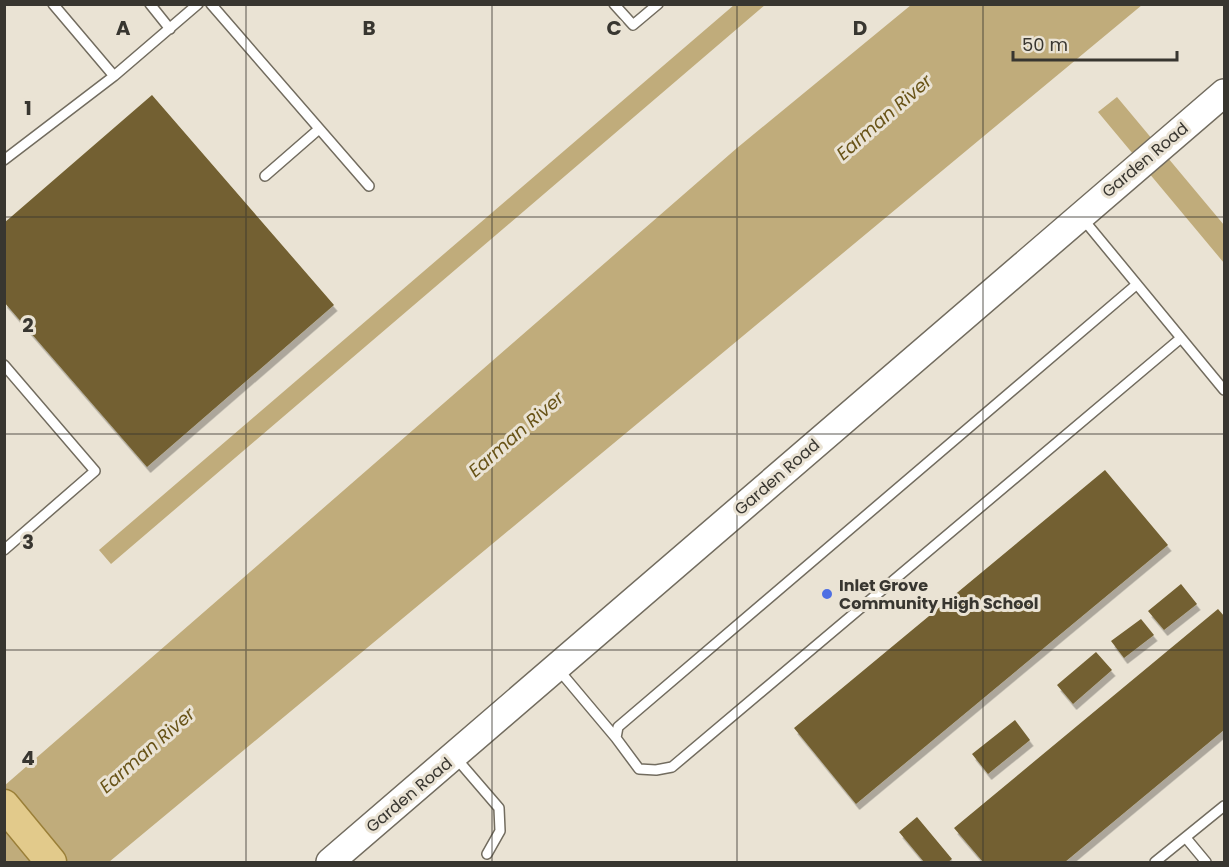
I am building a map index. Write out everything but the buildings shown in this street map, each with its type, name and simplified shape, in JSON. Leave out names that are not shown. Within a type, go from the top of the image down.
[{"type":"main road","points":[[4,805],[51,862]]},
{"type":"street","name":"Garden Road","points":[[330,862],[455,757],[556,667],[1224,93]]},
{"type":"lane","points":[[53,4],[114,76]]},
{"type":"lane","points":[[150,4],[170,29]]},
{"type":"lane","points":[[4,160],[114,76],[198,4]]},
{"type":"lane","points":[[211,4],[369,186]]},
{"type":"lane","points":[[615,4],[633,26],[658,4]]},
{"type":"lane","points":[[265,176],[319,129]]},
{"type":"lane","points":[[1080,215],[1224,390]]},
{"type":"lane","points":[[616,738],[618,727],[1136,285]]},
{"type":"lane","points":[[556,667],[639,769],[656,770],[672,767],[1181,338]]},
{"type":"lane","points":[[4,366],[95,471],[4,550]]},
{"type":"lane","points":[[455,757],[499,808],[500,831],[487,854]]},
{"type":"lane","points":[[1155,862],[1224,806]]},
{"type":"lane","points":[[1186,838],[1206,862]]},
{"type":"water","points":[[734,5],[765,5],[111,564],[99,550]]},
{"type":"water","name":"Earman River","points":[[911,5],[1142,5],[109,862],[5,862],[4,786],[737,148]]},
{"type":"water","points":[[1117,97],[1224,225],[1224,263],[1098,112]]},
{"type":"place","name":"Inlet Grove Community High School","points":[[827,594]]}]
